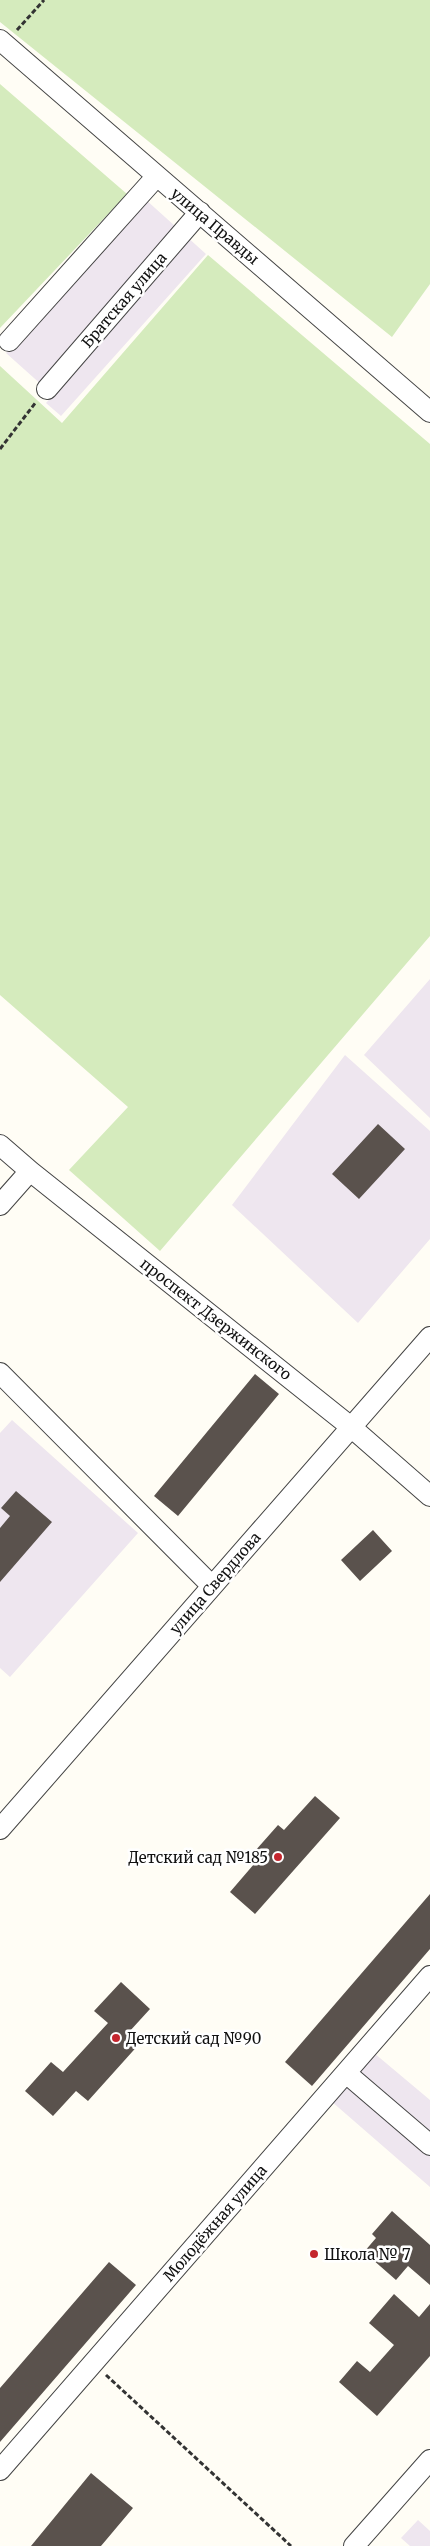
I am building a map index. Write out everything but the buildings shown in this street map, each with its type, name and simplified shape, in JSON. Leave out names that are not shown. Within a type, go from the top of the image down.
[{"type":"street","name":"улица Правды","points":[[2,42],[430,412]]},
{"type":"street","points":[[9,341],[156,177]]},
{"type":"street","name":"Братская улица","points":[[46,389],[200,212]]},
{"type":"street","name":"проспект Дзержинского","points":[[0,1145],[30,1171],[351,1426],[430,1496]]},
{"type":"street","points":[[0,1205],[30,1171]]},
{"type":"street","name":"улица Свердлова","points":[[0,1829],[430,1337]]},
{"type":"street","points":[[0,1373],[212,1586]]},
{"type":"street","name":"Молодёжная улица","points":[[0,2470],[430,1976]]},
{"type":"street","points":[[346,2073],[430,2145]]},
{"type":"street","points":[[354,2546],[430,2460]]},
{"type":"path","points":[[2,42],[44,0]]},
{"type":"path","points":[[0,449],[46,389]]},
{"type":"path","points":[[93,2364],[291,2546]]},
{"type":"shaded area","points":[[145,199],[206,254],[61,416],[46,403],[53,395],[6,353]]},
{"type":"shaded area","points":[[430,979],[430,1118],[364,1055]]},
{"type":"shaded area","points":[[345,1055],[430,1131],[430,1239],[358,1323],[232,1205]]},
{"type":"shaded area","points":[[12,1420],[138,1533],[10,1677],[0,1668],[0,1433]]},
{"type":"shaded area","points":[[374,2053],[430,2100],[430,2187],[331,2101]]},
{"type":"shaded area","points":[[418,2520],[430,2531],[430,2546],[410,2546],[401,2538]]},
{"type":"green space","points":[[0,0],[430,0],[430,284],[392,337],[0,22]]},
{"type":"green space","points":[[0,84],[127,194],[0,328]]},
{"type":"green space","points":[[208,255],[430,444],[430,936],[160,1251],[69,1170],[128,1107],[0,995],[0,366],[62,423]]},
{"type":"place","name":"Детский сад №185","points":[[278,1857]]},
{"type":"place","name":"Детский сад №90","points":[[116,2038]]},
{"type":"place","name":"Школа № 7","points":[[314,2254]]}]
